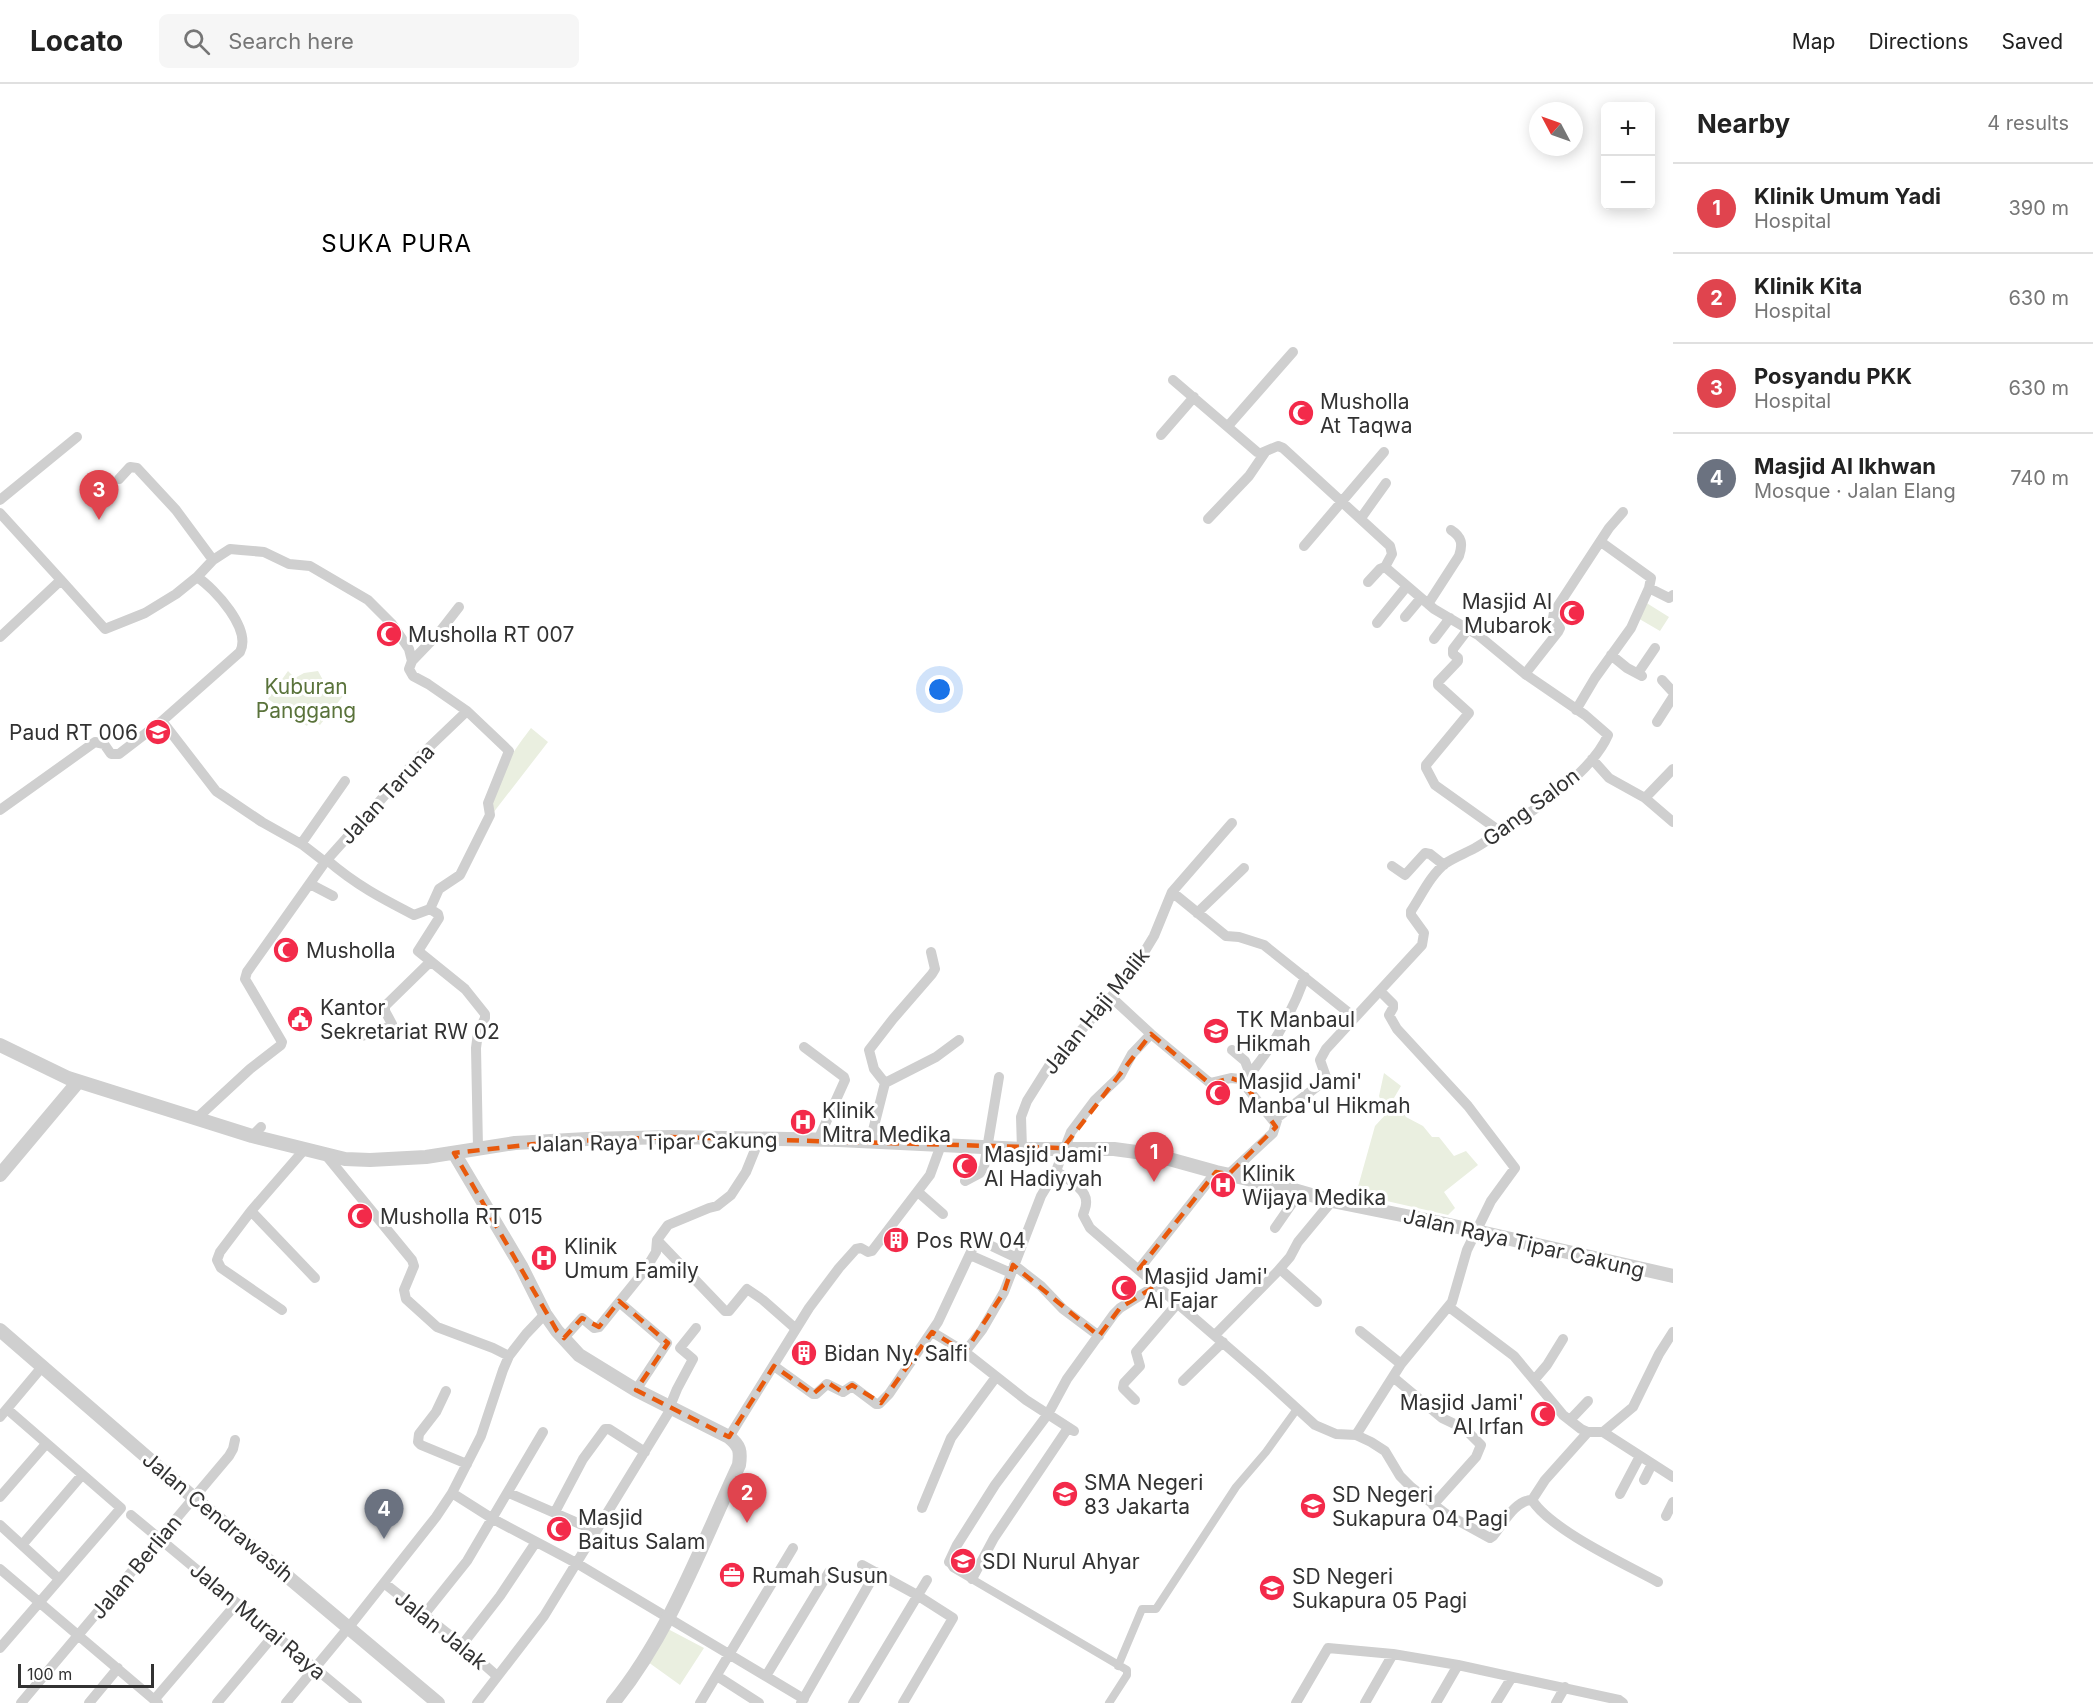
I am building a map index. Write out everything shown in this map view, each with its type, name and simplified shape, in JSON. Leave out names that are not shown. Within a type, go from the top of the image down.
[{"type":"street","points":[[1228,426],[1293,352]]},
{"type":"street","points":[[1173,380],[1257,452],[1266,451]]},
{"type":"street","points":[[1161,435],[1194,397]]},
{"type":"street","points":[[0,500],[77,437]]},
{"type":"street","points":[[1208,519],[1241,485],[1266,451],[1273,446],[1278,446],[1342,501],[1391,549],[1392,554],[1385,567],[1380,569],[1368,582]]},
{"type":"street","points":[[1304,546],[1384,452]]},
{"type":"street","points":[[119,479],[130,467],[137,468],[176,510],[213,560]]},
{"type":"street","points":[[1360,518],[1386,483]]},
{"type":"street","points":[[1525,674],[1560,628],[1553,618],[1554,612],[1623,512]]},
{"type":"street","points":[[0,513],[105,629],[145,613],[176,594],[213,560],[230,549],[264,552],[289,564],[310,567],[368,600],[392,624],[409,649],[412,661],[410,669],[413,676],[467,711],[509,751],[488,803],[490,815],[460,875],[439,890],[430,909],[414,915],[367,891],[301,844],[262,822],[216,790],[162,721]]},
{"type":"street","points":[[1405,617],[1424,601],[1459,556],[1462,547],[1459,537],[1451,530]]},
{"type":"street","points":[[1576,710],[1631,628],[1649,588],[1651,578],[1601,542]]},
{"type":"street","name":"Gang Salon","points":[[1139,1269],[1222,1173],[1273,1133],[1278,1117],[1324,1081],[1326,1077],[1321,1058],[1329,1044],[1422,945],[1424,933],[1411,912],[1444,865],[1501,832],[1569,782],[1592,759],[1608,735],[1606,731],[1525,674],[1469,628],[1424,601],[1385,567]]},
{"type":"street","points":[[0,810],[94,742],[104,744],[111,754],[119,754],[162,721],[242,649],[241,632],[235,616],[208,584],[197,577]]},
{"type":"street","points":[[0,636],[63,582]]},
{"type":"street","points":[[1377,623],[1407,586]]},
{"type":"street","points":[[1649,588],[1665,597],[1669,598],[1673,595]]},
{"type":"street","points":[[412,661],[438,634],[459,607]]},
{"type":"street","points":[[1434,639],[1450,618]]},
{"type":"street","points":[[1469,628],[1453,649],[1453,654],[1458,661],[1438,682],[1438,685],[1469,713],[1426,765],[1426,768],[1434,785],[1501,832]]},
{"type":"street","points":[[1611,655],[1640,675],[1655,648]]},
{"type":"street","points":[[1657,722],[1670,688]]},
{"type":"street","name":"Jalan Taruna","points":[[197,1118],[250,1069],[281,1046],[281,1037],[245,979],[247,972],[326,861],[421,755],[467,711]]},
{"type":"street","points":[[1592,759],[1616,783],[1645,798],[1673,822]]},
{"type":"street","points":[[1645,798],[1673,769]]},
{"type":"street","points":[[301,844],[345,781]]},
{"type":"street","name":"Jalan Haji Malik","points":[[1022,1149],[1022,1117],[1027,1101],[1049,1066],[1111,997],[1148,947],[1172,892],[1232,823]]},
{"type":"street","points":[[1392,866],[1405,875],[1425,853],[1430,854],[1444,865]]},
{"type":"street","points":[[1197,913],[1244,868]]},
{"type":"street","points":[[310,884],[333,896]]},
{"type":"street","points":[[1172,892],[1226,936],[1239,937],[1262,944],[1354,1017]]},
{"type":"street","points":[[430,909],[438,914],[439,918],[418,951],[465,989],[485,1014],[478,1032],[476,1048],[478,1148]]},
{"type":"street","points":[[885,1083],[874,1069],[869,1050],[932,974],[935,969],[931,952]]},
{"type":"street","points":[[362,1035],[392,1024],[385,1011],[385,1006],[430,962]]},
{"type":"street","points":[[1111,997],[1210,1083],[1231,1078],[1246,1078],[1263,1058],[1296,1002],[1305,977]]},
{"type":"street","points":[[1356,1435],[1401,1364],[1455,1298],[1463,1259],[1476,1231],[1491,1201],[1515,1171],[1515,1165],[1501,1151],[1468,1106],[1397,1029],[1389,1015],[1393,1004],[1380,991]]},
{"type":"street","points":[[965,1352],[982,1330],[1004,1292],[1041,1196],[1056,1171],[1066,1141],[1095,1100],[1120,1076],[1132,1054],[1151,1034]]},
{"type":"street","points":[[870,1142],[885,1083],[936,1057],[959,1040]]},
{"type":"street","name":"Jalan Raya Tipar Cakung","points":[[0,1045],[78,1082],[197,1118],[257,1131],[304,1150],[345,1159],[426,1157],[515,1143],[622,1137],[818,1140],[1022,1149],[1114,1149],[1151,1154],[1332,1201],[1673,1276]]},
{"type":"street","points":[[804,1047],[845,1080],[818,1140]]},
{"type":"street","points":[[1232,1050],[1245,1061],[1246,1078],[1275,1123]]},
{"type":"street","points":[[965,1181],[983,1170],[999,1077]]},
{"type":"street","points":[[0,1175],[78,1082]]},
{"type":"street","points":[[564,1338],[582,1318],[594,1328],[599,1327],[651,1260],[656,1252],[657,1240],[668,1225],[717,1206],[731,1195],[746,1172],[759,1140]]},
{"type":"street","points":[[729,1437],[809,1308],[858,1247],[868,1252],[872,1251],[932,1171],[941,1145]]},
{"type":"street","points":[[282,1310],[230,1274],[219,1264],[218,1260],[220,1252],[251,1211],[304,1150]]},
{"type":"street","points":[[454,1153],[521,1266],[545,1314],[587,1362],[636,1390],[729,1437],[741,1450],[739,1465],[668,1618],[648,1653],[613,1703]]},
{"type":"street","points":[[326,1154],[412,1260],[414,1266],[404,1290],[406,1299],[437,1327],[509,1356]]},
{"type":"street","points":[[1056,1171],[1082,1190],[1087,1202],[1083,1215],[1087,1224],[1315,1425],[1336,1434],[1356,1435],[1385,1451],[1406,1482],[1433,1505],[1490,1538],[1524,1500],[1532,1500]]},
{"type":"street","points":[[918,1192],[943,1214]]},
{"type":"street","points":[[1275,1228],[1300,1192]]},
{"type":"street","points":[[1183,1381],[1280,1269],[1298,1242],[1332,1201]]},
{"type":"street","points":[[251,1211],[315,1278]]},
{"type":"street","points":[[657,1240],[725,1311],[729,1311],[747,1289],[796,1329]]},
{"type":"street","points":[[774,1366],[813,1394],[827,1384],[843,1392],[852,1386],[879,1404],[889,1394],[932,1332],[976,1241],[979,1240],[1041,1286],[1063,1309],[1099,1336]]},
{"type":"street","points":[[970,1255],[1014,1265]]},
{"type":"street","points":[[1280,1269],[1317,1302]]},
{"type":"street","points":[[1109,1703],[1128,1673],[1126,1670],[953,1568],[949,1562],[957,1545],[995,1485],[1048,1414],[1067,1378],[1120,1308],[1157,1285]]},
{"type":"street","points":[[619,1302],[667,1343],[636,1390]]},
{"type":"street","points":[[1135,1400],[1123,1388],[1124,1383],[1140,1365],[1136,1352],[1177,1304]]},
{"type":"street","points":[[1449,1307],[1514,1356],[1570,1420],[1588,1432],[1603,1432],[1673,1477]]},
{"type":"street","points":[[286,1703],[349,1628],[436,1517],[452,1493],[481,1436],[502,1370],[509,1356],[545,1314]]},
{"type":"street","points":[[477,1703],[531,1636],[578,1564],[645,1452],[671,1407],[676,1389],[693,1359],[680,1348],[696,1328]]},
{"type":"street","name":"Jalan Cendrawasih","points":[[0,1330],[194,1498],[438,1703]]},
{"type":"street","points":[[1360,1331],[1401,1364]]},
{"type":"street","points":[[932,1332],[965,1352],[1071,1430],[994,1538],[972,1579]]},
{"type":"street","points":[[1603,1432],[1633,1407],[1659,1354],[1673,1332]]},
{"type":"street","points":[[1535,1379],[1547,1365],[1563,1339]]},
{"type":"street","points":[[0,1648],[121,1508],[46,1444],[3,1413],[42,1367]]},
{"type":"street","points":[[922,1508],[951,1438],[996,1377]]},
{"type":"street","points":[[1393,1377],[1442,1418],[1465,1429],[1480,1445],[1476,1457],[1433,1505]]},
{"type":"street","points":[[446,1391],[436,1412],[419,1434],[418,1442],[467,1464]]},
{"type":"street","points":[[1570,1420],[1588,1401]]},
{"type":"street","points":[[1118,1666],[1142,1610],[1156,1609],[1236,1487],[1266,1452],[1297,1409]]},
{"type":"street","points":[[555,1512],[583,1459],[605,1429],[609,1429],[645,1452]]},
{"type":"street","points":[[423,1616],[467,1561],[543,1432]]},
{"type":"street","points":[[1532,1500],[1545,1480],[1588,1432]]},
{"type":"street","name":"Jalan Berlian","points":[[21,1703],[231,1453],[235,1440]]},
{"type":"street","points":[[0,1497],[46,1444]]},
{"type":"street","points":[[1620,1494],[1640,1456]]},
{"type":"street","points":[[1644,1480],[1652,1464]]},
{"type":"street","points":[[21,1545],[82,1475]]},
{"type":"street","points":[[452,1493],[493,1519],[578,1564],[730,1654],[802,1701],[876,1572]]},
{"type":"street","points":[[508,1493],[596,1531]]},
{"type":"street","points":[[1532,1500],[1544,1515],[1563,1528],[1658,1582]]},
{"type":"street","points":[[1666,1516],[1673,1502]]},
{"type":"street","name":"Jalan Murai Raya","points":[[130,1515],[351,1701]]},
{"type":"street","points":[[0,1526],[59,1579]]},
{"type":"street","points":[[462,1645],[500,1596],[536,1542]]},
{"type":"street","points":[[700,1703],[793,1548]]},
{"type":"street","points":[[862,1565],[953,1617],[903,1703]]},
{"type":"street","points":[[0,1571],[156,1701],[237,1603]]},
{"type":"street","points":[[766,1676],[829,1572]]},
{"type":"street","points":[[854,1703],[927,1580]]},
{"type":"street","name":"Jalan Jalak","points":[[384,1583],[497,1676]]},
{"type":"street","points":[[217,1703],[274,1635]]},
{"type":"street","points":[[1296,1703],[1328,1648],[1393,1654],[1458,1665],[1565,1687],[1619,1700],[1623,1703]]},
{"type":"street","points":[[1365,1703],[1393,1654]]},
{"type":"street","points":[[1436,1703],[1458,1665]]},
{"type":"street","points":[[95,1701],[118,1668]]},
{"type":"street","points":[[717,1676],[754,1702]]},
{"type":"street","points":[[1497,1703],[1512,1677]]},
{"type":"street","points":[[1556,1703],[1565,1687]]},
{"type":"highlighted area","points":[[1151,1034],[1210,1084],[1231,1078],[1243,1082],[1276,1127],[1229,1174],[1216,1172],[1139,1269],[1157,1285],[1120,1308],[1099,1336],[1013,1265],[1004,1292],[965,1352],[932,1332],[881,1403],[852,1385],[842,1392],[827,1382],[813,1394],[774,1366],[729,1437],[636,1390],[668,1343],[619,1301],[599,1327],[582,1318],[564,1338],[557,1331],[454,1153],[552,1142],[671,1137],[1063,1148]]},
{"type":"green space","points":[[1645,602],[1669,617],[1660,631],[1636,617]]},
{"type":"green space","name":"Kuburan Panggang","points":[[288,671],[295,678],[304,673],[318,671],[324,682],[343,696],[320,725],[311,720],[307,726],[268,699]]},
{"type":"green space","points":[[531,728],[548,742],[493,813],[495,791],[504,768]]},
{"type":"green space","points":[[1384,1073],[1401,1086],[1394,1098],[1406,1117],[1423,1126],[1432,1137],[1439,1137],[1454,1156],[1466,1151],[1478,1165],[1444,1192],[1455,1208],[1448,1215],[1356,1194],[1375,1126],[1386,1114],[1379,1096]]},
{"type":"green space","points":[[668,1629],[704,1648],[680,1685],[648,1662]]},
{"type":"place","name":"Musholla At Taqwa","points":[[1301,413]]},
{"type":"place","name":"Posyandu PKK","points":[[99,520]]},
{"type":"place","name":"Masjid Al Mubarok","points":[[1572,613]]},
{"type":"place","name":"Musholla RT 007","points":[[389,634]]},
{"type":"place","name":"Paud RT 006","points":[[158,732]]},
{"type":"place","name":"Musholla","points":[[286,950]]},
{"type":"place","name":"Kantor Sekretariat RW 02","points":[[300,1019]]},
{"type":"place","name":"TK Manbaul Hikmah","points":[[1216,1031]]},
{"type":"place","name":"Masjid Jami' Manba'ul Hikmah","points":[[1218,1093]]},
{"type":"place","name":"Klinik Mitra Medika","points":[[803,1122]]},
{"type":"place","name":"Masjid Jami' Al Hadiyyah","points":[[965,1166]]},
{"type":"place","name":"Klinik Umum Yadi","points":[[1154,1182]]},
{"type":"place","name":"Klinik Wijaya Medika","points":[[1223,1185]]},
{"type":"place","name":"Musholla RT 015","points":[[360,1216]]},
{"type":"place","name":"Pos RW 04","points":[[896,1240]]},
{"type":"place","name":"Klinik Umum Family","points":[[544,1258]]},
{"type":"place","name":"Masjid Jami' Al Fajar","points":[[1124,1288]]},
{"type":"place","name":"Bidan Ny. Salfi","points":[[804,1353]]},
{"type":"place","name":"Masjid Jami' Al Irfan","points":[[1543,1414]]},
{"type":"place","name":"SMA Negeri 83 Jakarta","points":[[1065,1494]]},
{"type":"place","name":"SD Negeri Sukapura 04 Pagi","points":[[1313,1506]]},
{"type":"place","name":"Klinik Kita","points":[[747,1523]]},
{"type":"place","name":"Masjid Baitus Salam","points":[[559,1529]]},
{"type":"place","name":"Masjid Al Ikhwan","points":[[384,1539]]},
{"type":"place","name":"SDI Nurul Ahyar","points":[[963,1561]]},
{"type":"place","name":"Rumah Susun","points":[[732,1575]]},
{"type":"place","name":"SD Negeri Sukapura 05 Pagi","points":[[1272,1588]]},
{"type":"district","name":"SUKA PURA","points":[[397,243]]}]
